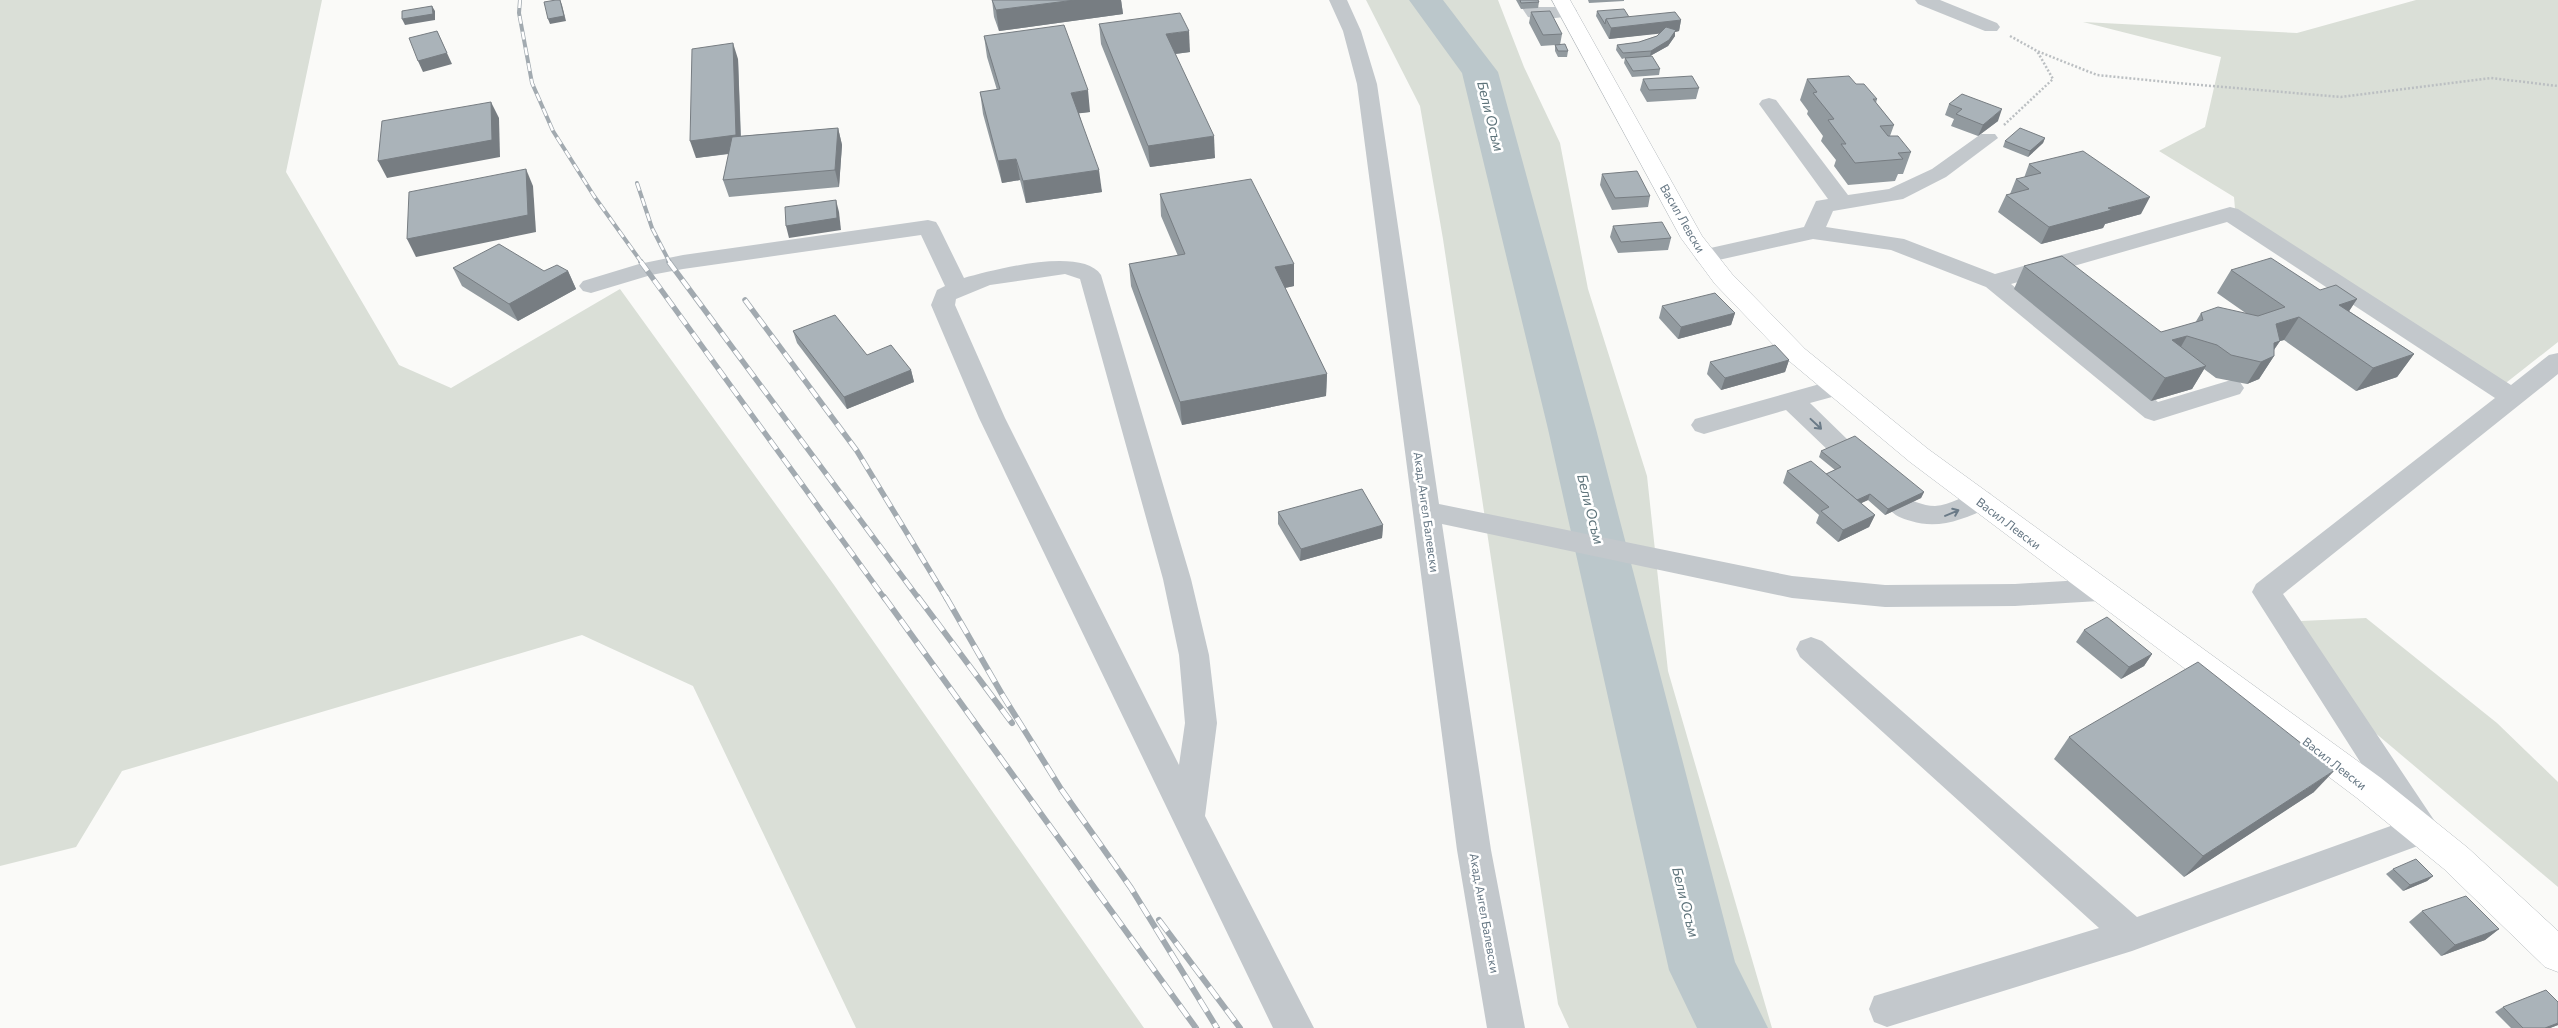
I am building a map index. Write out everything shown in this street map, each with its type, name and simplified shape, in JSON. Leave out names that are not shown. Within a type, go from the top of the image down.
[{"type":"main road","name":"Васил Левски","points":[[1565,6],[1692,238],[1705,256],[1758,315],[1834,388],[2099,590],[2254,700],[2422,830],[2558,955]]},
{"type":"street","name":"Акад. Ангел Балевски","points":[[1338,0],[1345,12],[1356,43],[1367,84],[1474,850],[1505,1028]]},
{"type":"street","points":[[1924,0],[1991,27]]},
{"type":"street","points":[[1531,8],[1534,13],[1565,6]]},
{"type":"street","points":[[1769,104],[1841,201]]},
{"type":"street","points":[[1812,232],[1824,206],[1841,201],[1895,194],[1939,173],[1988,138]]},
{"type":"street","points":[[1994,282],[2230,214],[2511,397]]},
{"type":"street","points":[[591,286],[647,269],[683,262],[928,228],[957,287]]},
{"type":"street","points":[[1705,256],[1812,232],[1896,244],[1994,282],[2154,412],[2231,388]]},
{"type":"street","points":[[1188,818],[1201,723],[1194,655],[1174,570],[1090,275],[1079,269],[1065,267],[975,282],[957,287],[945,295],[943,305],[966,361],[1188,818],[1287,1018],[1295,1028]]},
{"type":"street","points":[[1887,1010],[2132,935],[2422,830],[2266,592],[2558,361]]},
{"type":"street","points":[[1704,425],[1834,388]]},
{"type":"street","points":[[1791,400],[1840,447]]},
{"type":"street","points":[[1902,507],[1922,515],[1945,516],[1980,500]]},
{"type":"street","points":[[1427,511],[1792,588],[1885,596],[2015,595],[2099,590]]},
{"type":"street","points":[[1811,649],[2132,935]]},
{"type":"path","points":[[1991,27],[2037,51],[2097,75],[2341,97],[2491,78],[2558,86]]},
{"type":"path","points":[[1988,138],[2030,103],[2053,79],[2037,51]]},
{"type":"shaded area","points":[[0,0],[322,0],[286,172],[399,365],[451,388],[620,289],[834,585],[1144,1028],[856,1028],[693,686],[582,635],[122,771],[76,847],[0,866]]},
{"type":"shaded area","points":[[1366,0],[1498,0],[1524,67],[1560,143],[1588,289],[1647,476],[1668,671],[1772,1028],[1569,1028],[1558,1004],[1443,239],[1420,106]]},
{"type":"shaded area","points":[[2416,0],[2558,0],[2558,342],[2502,386],[2235,209],[2234,197],[2159,151],[2205,127],[2221,57],[2083,22],[2297,33]]},
{"type":"shaded area","points":[[2366,618],[2497,723],[2558,782],[2558,887],[2316,683],[2301,621]]},
{"type":"building","points":[[560,0],[564,16],[548,19],[544,2]]},
{"type":"building","points":[[992,0],[1075,0],[996,10]]},
{"type":"building","points":[[1520,0],[1538,0],[1539,2],[1521,3]]},
{"type":"building","points":[[432,6],[433,14],[402,19],[402,11]]},
{"type":"building","points":[[1624,9],[1629,17],[1606,19],[1605,24],[1597,11]]},
{"type":"building","points":[[1550,11],[1562,34],[1543,35],[1531,12]]},
{"type":"building","points":[[1675,12],[1681,20],[1611,28],[1606,19]]},
{"type":"building","points":[[1180,13],[1189,31],[1166,34],[1214,136],[1148,146],[1099,24]]},
{"type":"building","points":[[1064,25],[1088,90],[1071,93],[1099,170],[1023,181],[1016,159],[998,161],[980,92],[1000,89],[984,36]]},
{"type":"building","points":[[1666,27],[1676,30],[1669,40],[1651,51],[1623,53],[1617,45],[1639,42],[1657,36]]},
{"type":"building","points":[[437,31],[447,53],[418,61],[409,38]]},
{"type":"building","points":[[733,43],[736,135],[690,141],[692,49]]},
{"type":"building","points":[[1565,44],[1568,51],[1558,51],[1555,45]]},
{"type":"building","points":[[1652,56],[1660,69],[1633,71],[1625,58]]},
{"type":"building","points":[[1692,76],[1699,88],[1649,90],[1643,79]]},
{"type":"building","points":[[1849,76],[1856,84],[1864,84],[1877,99],[1873,99],[1894,125],[1880,126],[1888,136],[1898,136],[1911,152],[1898,153],[1903,159],[1855,163],[1841,144],[1846,144],[1828,120],[1834,119],[1813,93],[1817,92],[1807,79]]},
{"type":"building","points":[[1962,94],[2002,109],[1983,125],[1956,114],[1962,109],[1949,104]]},
{"type":"building","points":[[491,102],[492,140],[378,161],[382,121]]},
{"type":"building","points":[[838,128],[835,170],[723,180],[732,137]]},
{"type":"building","points":[[2020,128],[2045,138],[2030,151],[2005,141]]},
{"type":"building","points":[[2083,151],[2150,197],[2108,208],[2112,210],[2049,227],[2006,195],[2029,189],[2016,179],[2041,173],[2029,164]]},
{"type":"building","points":[[526,169],[528,215],[407,239],[409,192]]},
{"type":"building","points":[[1637,171],[1650,196],[1615,198],[1602,174]]},
{"type":"building","points":[[1251,179],[1294,264],[1275,267],[1327,374],[1180,402],[1129,264],[1185,254],[1160,194]]},
{"type":"building","points":[[836,200],[837,218],[786,226],[785,207]]},
{"type":"building","points":[[1662,222],[1671,238],[1621,242],[1613,226]]},
{"type":"building","points":[[499,244],[544,271],[557,265],[568,271],[509,304],[453,268]]},
{"type":"building","points":[[2062,256],[2161,332],[2203,320],[2201,313],[2218,307],[2258,316],[2285,307],[2231,270],[2271,258],[2320,290],[2336,285],[2357,299],[2339,305],[2414,354],[2373,368],[2299,317],[2276,324],[2280,341],[2274,343],[2274,356],[2261,362],[2231,355],[2217,345],[2187,336],[2172,340],[2206,366],[2165,378],[2024,266]]},
{"type":"building","points":[[1715,293],[1735,313],[1681,327],[1662,306]]},
{"type":"building","points":[[835,315],[867,355],[891,345],[911,370],[844,397],[793,331]]},
{"type":"building","points":[[1775,345],[1789,360],[1725,378],[1710,362]]},
{"type":"building","points":[[1855,436],[1924,492],[1888,509],[1870,494],[1857,500],[1826,474],[1841,467],[1821,451]]},
{"type":"building","points":[[1811,461],[1875,515],[1843,530],[1821,511],[1829,507],[1787,471]]},
{"type":"building","points":[[1362,489],[1383,525],[1301,549],[1278,512]]},
{"type":"building","points":[[2107,617],[2152,654],[2129,667],[2084,630]]},
{"type":"building","points":[[2198,662],[2335,770],[2203,856],[2069,737]]},
{"type":"building","points":[[2416,859],[2433,876],[2410,885],[2393,869]]},
{"type":"building","points":[[2466,896],[2499,929],[2455,945],[2422,911]]},
{"type":"building","points":[[2546,990],[2558,1002],[2558,1023],[2545,1028],[2523,1028],[2503,1007]]},
{"type":"waterway","name":"Бели Осъм","points":[[1426,0],[1480,72],[1572,429],[1703,970],[1733,1028]]},
{"type":"railway","points":[[520,0],[519,13],[532,83],[553,131],[594,196],[642,263]]},
{"type":"railway","points":[[637,183],[652,228],[670,263]]},
{"type":"railway","points":[[641,262],[885,599]]},
{"type":"railway","points":[[669,262],[919,599]]},
{"type":"railway","points":[[745,300],[857,451],[947,599]]},
{"type":"railway","points":[[884,597],[1196,1028]]},
{"type":"railway","points":[[918,597],[1012,723]]},
{"type":"railway","points":[[946,597],[1003,696],[1061,789],[1131,888],[1217,1028]]},
{"type":"railway","points":[[1159,920],[1240,1028]]}]
